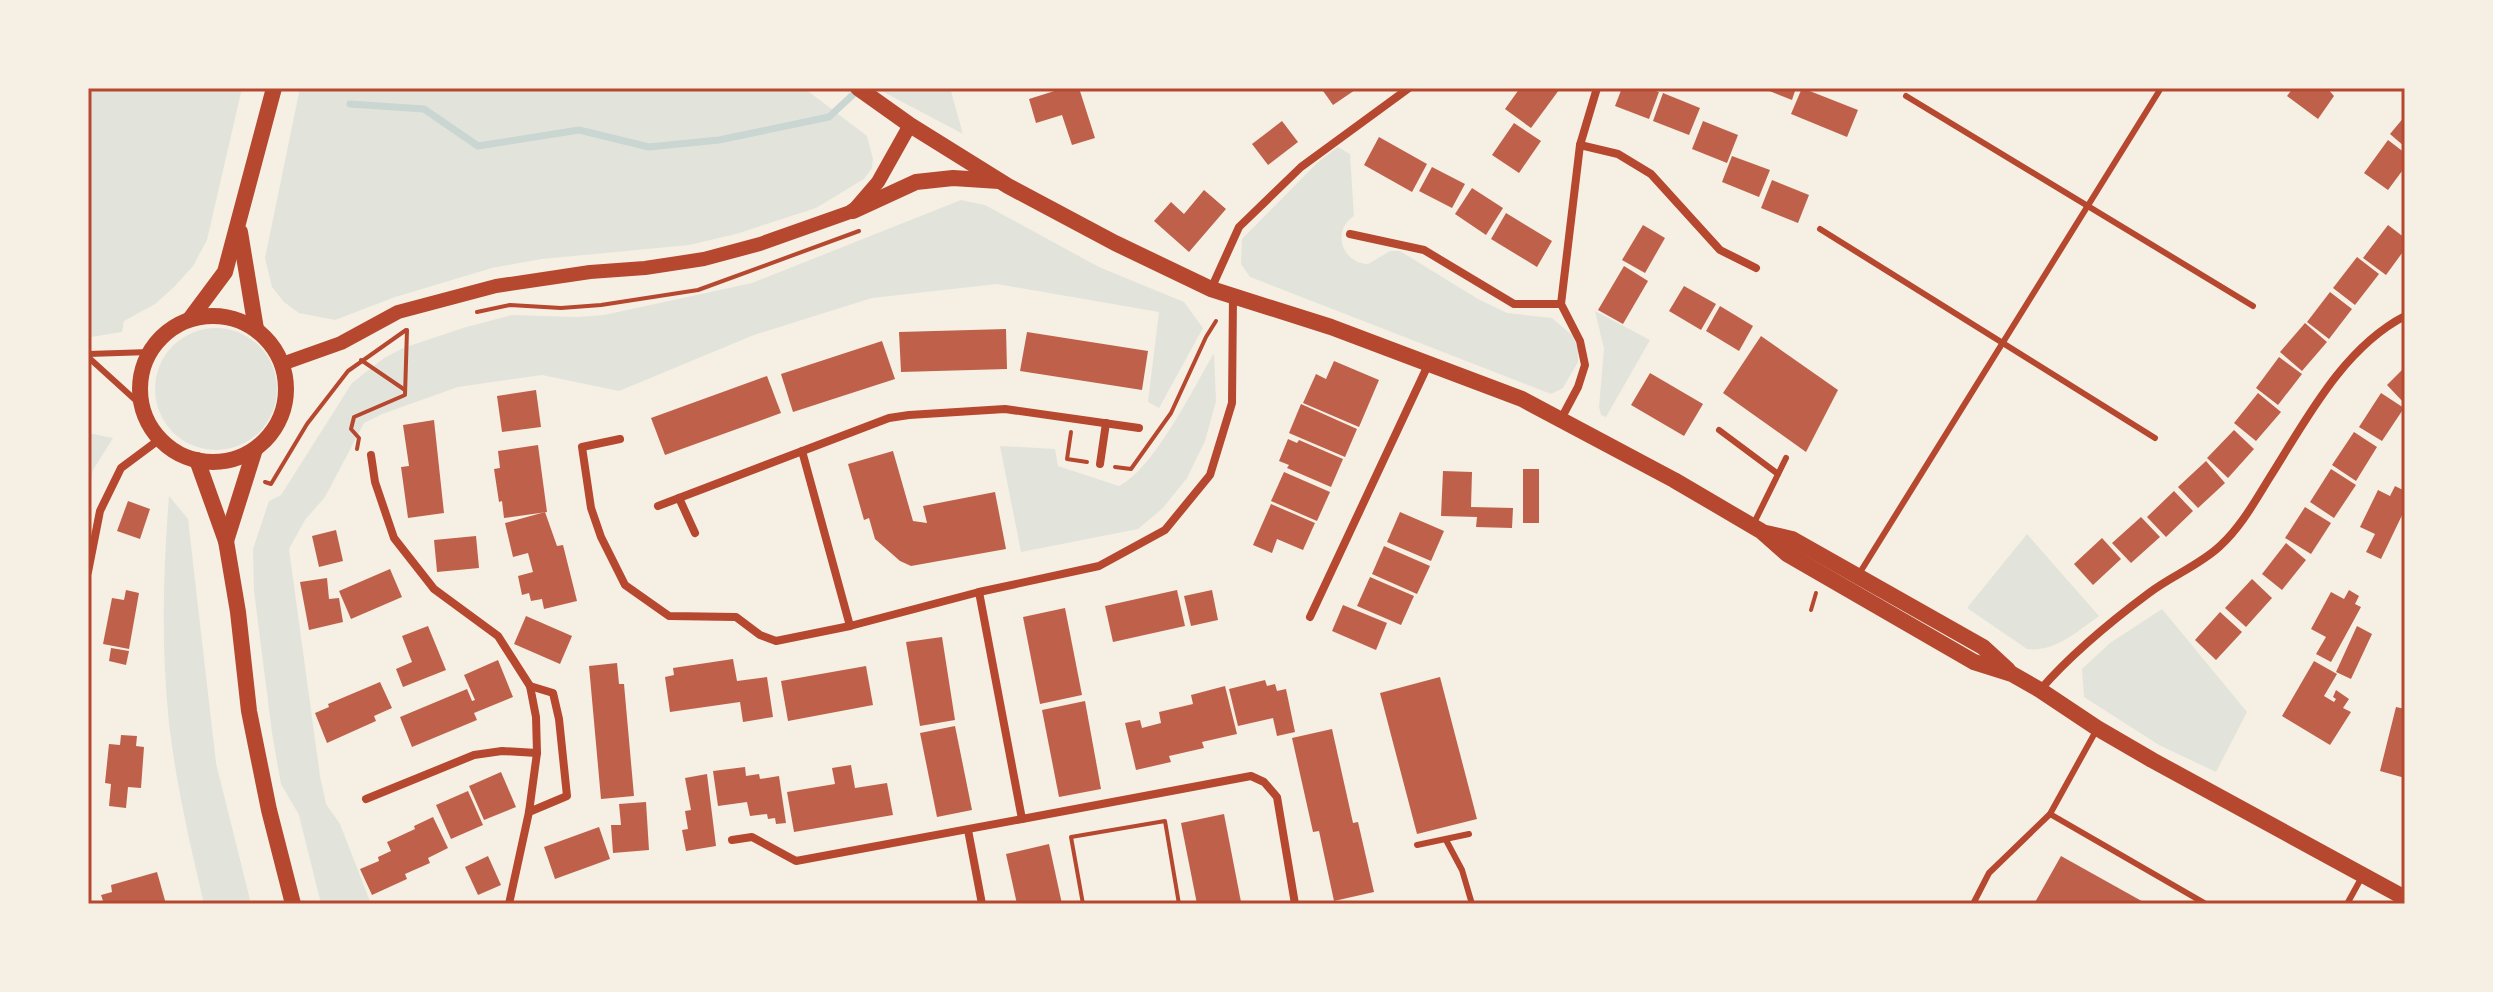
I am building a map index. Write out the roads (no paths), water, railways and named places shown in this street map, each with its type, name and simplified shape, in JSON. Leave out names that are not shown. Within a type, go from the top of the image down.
[{"type":"main road","points":[[190,319],[225,272],[274,88]]},
{"type":"main road","points":[[858,88],[910,125],[1001,181],[1115,243],[1211,289],[1331,327],[1522,399],[1757,529],[1792,539],[1974,662],[2012,674],[2097,728],[2405,898]]},
{"type":"main road","points":[[853,211],[916,182],[953,178],[1001,181]]},
{"type":"main road","points":[[239,227],[256,329]]},
{"type":"main road","points":[[213,315],[236,319],[256,329],[272,345],[282,364],[286,388],[282,412],[272,432],[255,449],[237,458],[217,462],[197,460],[176,452],[148,424],[142,406],[140,387],[150,352],[160,337],[190,319],[213,315]]},
{"type":"main road","points":[[226,541],[255,449]]},
{"type":"main road","points":[[197,460],[226,541],[252,725],[269,810],[293,904]]},
{"type":"street","points":[[1211,289],[1239,227],[1301,167],[1409,88]]},
{"type":"street","points":[[1561,419],[1578,387],[1585,365],[1580,341],[1561,304],[1580,145],[1597,88]]},
{"type":"street","points":[[282,364],[341,343],[398,312],[496,286],[704,259],[760,244],[853,211],[878,182],[910,125]]},
{"type":"street","points":[[1580,145],[1618,154],[1651,174],[1720,250],[1756,268]]},
{"type":"street","points":[[1350,234],[1424,250],[1514,304],[1561,304]]},
{"type":"street","points":[[620,439],[582,447],[591,508],[601,537],[625,585],[669,616],[736,617],[760,635],[776,641],[850,626],[979,592],[1099,566],[1165,530],[1210,475],[1232,403],[1233,296]]},
{"type":"street","points":[[2040,690],[2064,661],[2150,592],[2219,546],[2248,513],[2334,380],[2359,350],[2391,323],[2405,316]]},
{"type":"street","points":[[1310,617],[1428,365]]},
{"type":"street","points":[[658,506],[889,418],[1005,409],[1139,428]]},
{"type":"street","points":[[1100,464],[1106,423]]},
{"type":"street","points":[[88,572],[100,511],[121,468],[160,439]]},
{"type":"street","points":[[802,451],[850,626]]},
{"type":"street","points":[[371,455],[375,482],[394,538],[411,564],[434,589],[498,636],[530,686],[536,717],[537,753],[529,812],[509,904]]},
{"type":"street","points":[[679,498],[695,533]]},
{"type":"street","points":[[979,592],[1022,819]]},
{"type":"street","points":[[529,812],[567,796],[559,719],[553,693],[530,686]]},
{"type":"street","points":[[366,799],[474,755],[502,751],[537,753]]},
{"type":"street","points":[[732,840],[752,837],[796,861],[1251,776],[1264,782],[1277,797],[1295,904]]},
{"type":"street","points":[[968,830],[982,904]]},
{"type":"lane","points":[[1854,583],[2161,88]]},
{"type":"lane","points":[[1906,96],[2253,306]]},
{"type":"lane","points":[[1820,229],[2155,438]]},
{"type":"lane","points":[[88,355],[150,352]]},
{"type":"lane","points":[[88,355],[142,406]]},
{"type":"lane","points":[[1719,430],[1778,474]]},
{"type":"lane","points":[[1757,529],[1786,458]]},
{"type":"lane","points":[[1973,904],[1989,873],[2050,814],[2097,728]]},
{"type":"lane","points":[[2050,814],[2206,904]]},
{"type":"lane","points":[[1417,845],[1469,834]]},
{"type":"lane","points":[[1446,840],[1462,870],[1472,904]]},
{"type":"lane","points":[[2347,904],[2363,875]]},
{"type":"waterway","points":[[350,104],[424,109],[478,146],[579,130],[649,147],[719,140],[829,117],[859,89]]}]
